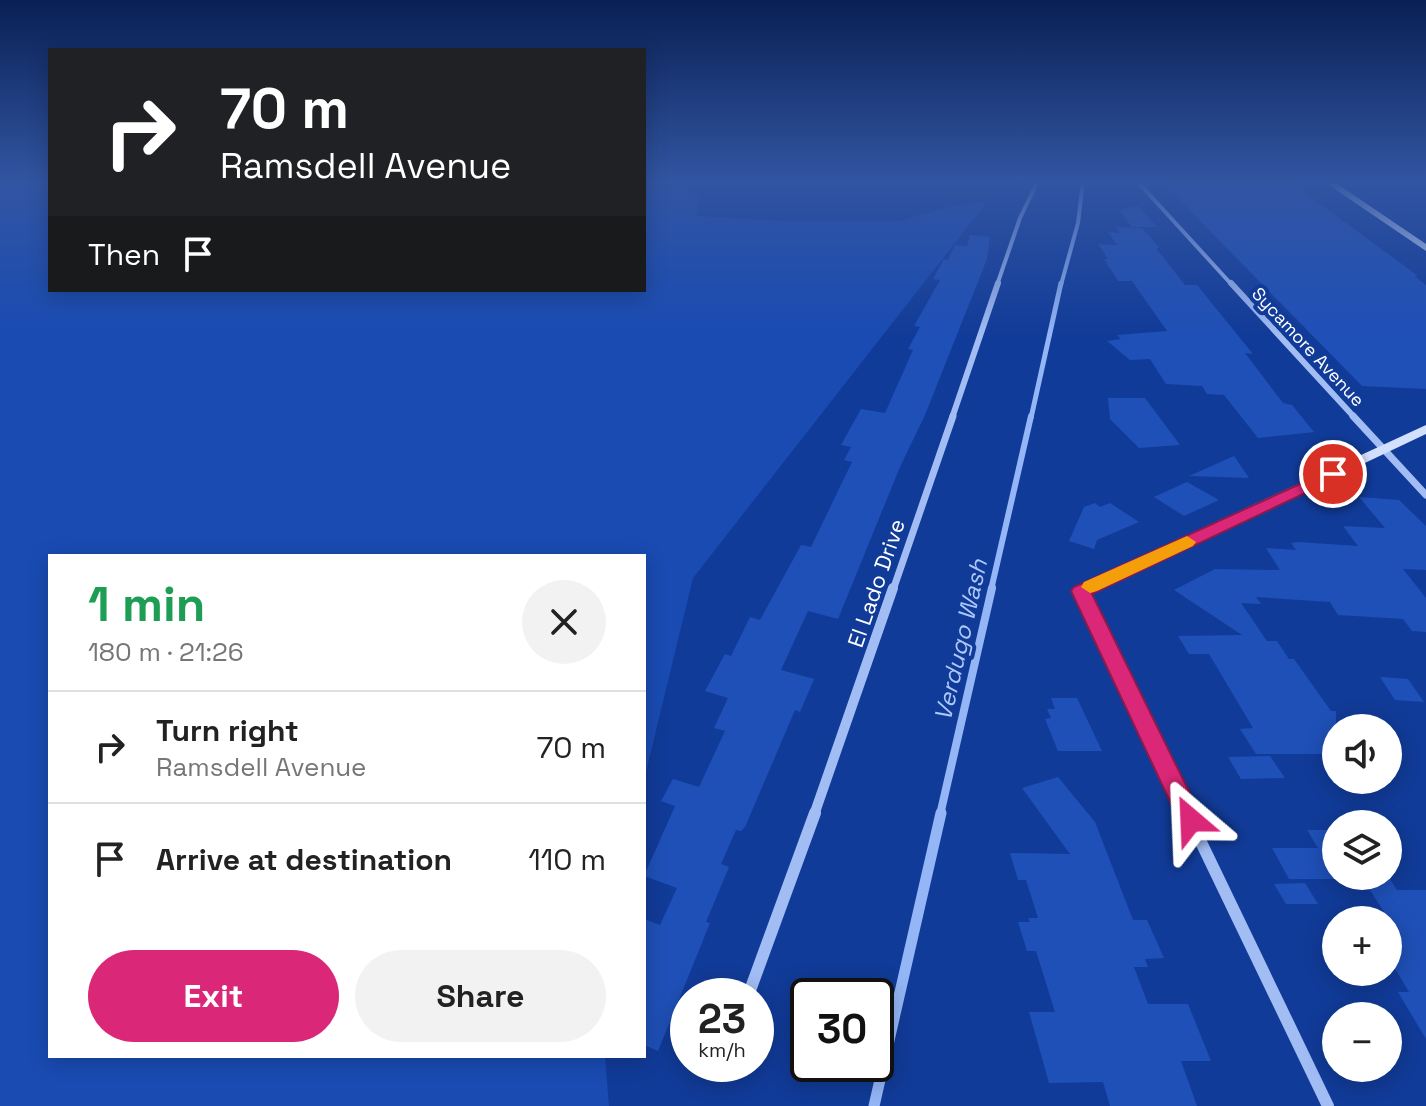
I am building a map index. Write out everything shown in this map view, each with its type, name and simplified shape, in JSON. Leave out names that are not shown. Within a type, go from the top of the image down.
[{"type":"street","name":"El Lado Drive","points":[[755,978],[843,736],[1015,233]]},
{"type":"street","name":"Sycamore Avenue","points":[[1184,233],[1426,495]]},
{"type":"street","points":[[1403,233],[1426,248]]},
{"type":"street","points":[[1328,1106],[1081,591],[1426,429]]},
{"type":"shaded area","points":[[0,233],[48,233],[48,292],[646,292],[646,233],[963,233],[693,578],[646,772],[646,554],[48,554],[48,1058],[605,1058],[609,1106],[0,1106]]},
{"type":"building","points":[[1108,233],[1146,233],[1185,285],[1197,285],[1253,354],[1245,353],[1283,403],[1292,405],[1314,432],[1258,438],[1224,395],[1207,394],[1202,386],[1166,384],[1150,359],[1130,360],[1107,341],[1121,339],[1117,335],[1167,331],[1132,281],[1118,281],[1104,259],[1108,259],[1098,244],[1117,245]]},
{"type":"building","points":[[1212,233],[1359,233],[1418,276],[1414,276],[1426,285],[1426,389],[1362,386]]},
{"type":"building","points":[[970,235],[990,237],[987,259],[925,415],[900,467],[838,619],[808,611],[781,670],[814,679],[800,712],[795,710],[745,827],[741,831],[736,830],[721,864],[729,867],[688,978],[670,978],[670,1021],[658,1051],[646,1046],[646,920],[660,925],[677,888],[646,877],[675,806],[661,801],[673,779],[699,787],[725,731],[714,728],[728,698],[705,691],[725,654],[731,656],[750,617],[760,620],[801,545],[811,547],[852,462],[844,460],[851,447],[841,445],[861,409],[885,413],[913,350],[908,349],[920,327],[914,326],[940,280],[933,279],[955,245],[967,246]]},
{"type":"building","points":[[1108,398],[1145,398],[1180,445],[1139,448],[1110,419]]},
{"type":"building","points":[[1234,456],[1249,478],[1189,476]]},
{"type":"building","points":[[1187,482],[1219,500],[1184,516],[1154,497]]},
{"type":"building","points":[[1359,497],[1399,500],[1426,526],[1426,570],[1403,569],[1426,598],[1426,632],[1412,631],[1403,619],[1338,615],[1330,602],[1256,597],[1261,604],[1241,603],[1267,641],[1277,641],[1289,659],[1294,659],[1331,711],[1336,711],[1336,714],[1322,714],[1322,754],[1256,754],[1240,729],[1253,728],[1209,654],[1189,654],[1178,636],[1242,635],[1174,590],[1215,569],[1280,570],[1266,548],[1296,550],[1291,543],[1298,542],[1358,546],[1343,526],[1385,528]]},
{"type":"building","points":[[1095,503],[1100,507],[1110,503],[1139,522],[1097,540],[1094,549],[1069,541],[1084,507]]},
{"type":"building","points":[[1380,677],[1408,679],[1424,702],[1395,700]]},
{"type":"building","points":[[1051,698],[1077,698],[1102,751],[1058,751],[1045,719],[1051,718],[1047,709],[1055,709]]},
{"type":"building","points":[[1270,756],[1285,778],[1241,779],[1228,757]]},
{"type":"building","points":[[1058,777],[1095,822],[1133,920],[1147,920],[1164,958],[1145,959],[1148,967],[1134,967],[1148,1004],[1188,1004],[1211,1061],[1181,1061],[1197,1106],[1110,1106],[1103,1082],[1049,1083],[1029,1012],[1055,1012],[1036,951],[1027,951],[1018,922],[1038,918],[1026,880],[1018,880],[1010,853],[1070,854],[1022,788]]},
{"type":"building","points":[[1307,830],[1322,830],[1322,879],[1289,879],[1272,848],[1318,848]]},
{"type":"building","points":[[1305,883],[1318,904],[1286,904],[1274,884]]},
{"type":"building","points":[[1370,890],[1426,890],[1426,1039],[1398,992],[1409,992],[1402,980],[1402,906],[1380,906]]},
{"type":"waterway","name":"Verdugo Wash","points":[[1061,285],[1075,233]]},
{"type":"waterway","name":"Verdugo Wash","points":[[1031,418],[1061,283]]},
{"type":"waterway","name":"Verdugo Wash","points":[[991,590],[1031,416]]},
{"type":"waterway","name":"Verdugo Wash","points":[[940,815],[992,588]]},
{"type":"waterway","name":"Verdugo Wash","points":[[874,1106],[941,813]]},
{"type":"slow traffic","points":[[1090,587],[1187,542]]},
{"type":"route","points":[[1191,820],[1081,591],[1333,474]]}]
